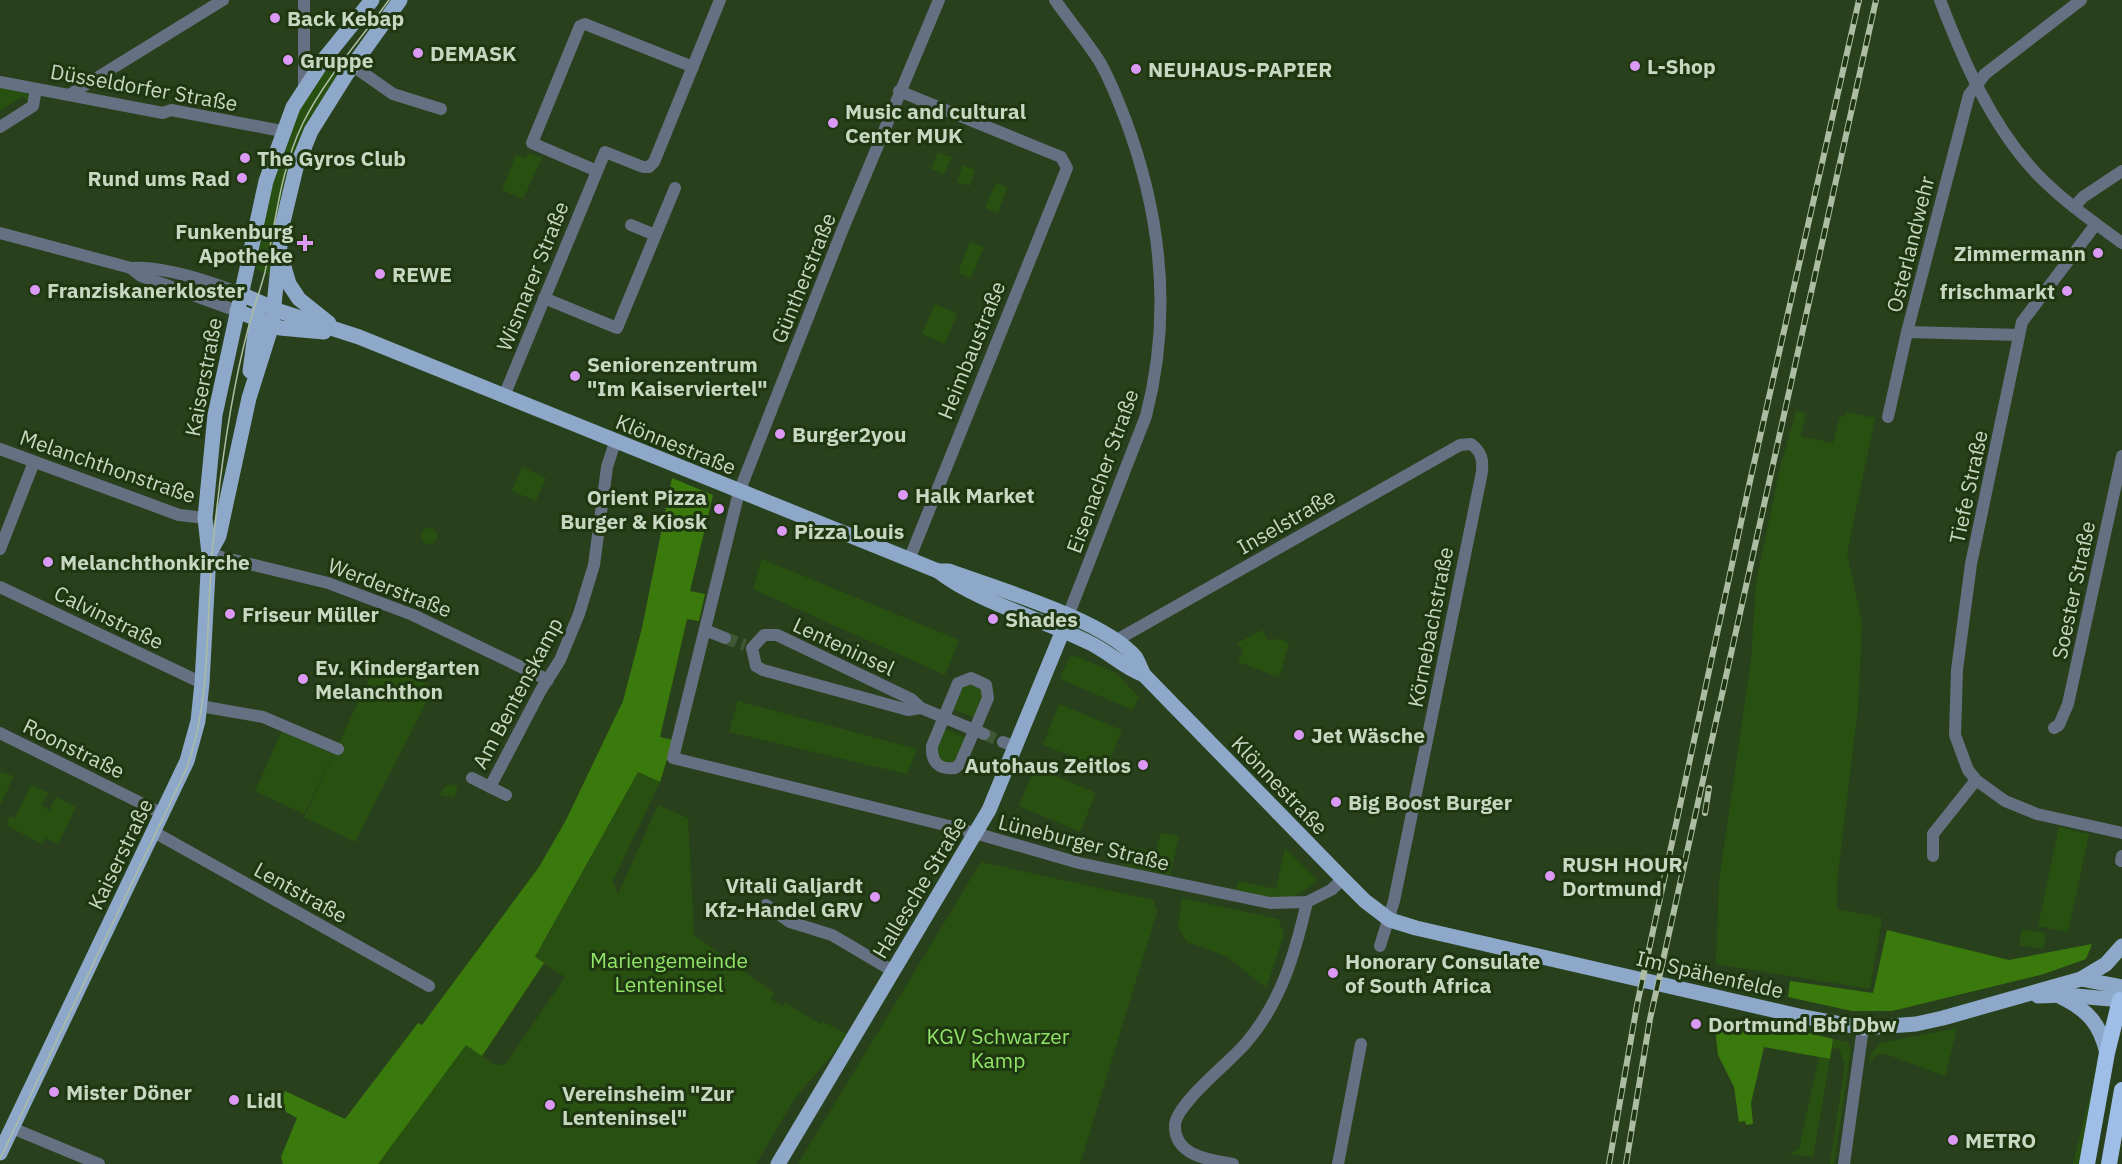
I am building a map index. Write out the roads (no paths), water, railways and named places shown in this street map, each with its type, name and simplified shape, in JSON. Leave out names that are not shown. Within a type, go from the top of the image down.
[{"type":"highway","points":[[2087,1164],[2107,1053],[2121,994]]},
{"type":"highway","points":[[2109,1164],[2122,1090]]},
{"type":"main road","name":"Kaiserstraße","points":[[0,1151],[7,1130],[188,761],[200,706],[202,683],[209,554],[205,518],[215,416],[266,181],[282,131],[293,107],[304,89],[372,0]]},
{"type":"main road","points":[[265,322],[275,309],[279,252],[286,202],[311,131],[400,0]]},
{"type":"main road","points":[[279,252],[289,284],[303,303],[325,318],[332,328]]},
{"type":"main road","name":"Klönnestraße","points":[[241,294],[504,396],[909,560],[938,571],[949,572],[1066,623],[1115,640],[1136,659],[1144,675],[1365,902],[1390,920]]},
{"type":"main road","points":[[260,303],[265,322]]},
{"type":"main road","name":"Klönnestraße","points":[[237,311],[265,322],[323,333],[332,328]]},
{"type":"main road","name":"Kaiserstraße","points":[[209,554],[219,536],[265,322]]},
{"type":"main road","name":"Klönnestraße","points":[[1066,623],[1133,671],[1144,675]]},
{"type":"main road","name":"Hallesche Straße","points":[[778,1164],[992,805],[1009,744],[1066,623]]},
{"type":"main road","name":"Im Spähenfelde","points":[[1390,920],[1416,928],[1863,1028],[1916,1024],[2081,979],[2121,994]]},
{"type":"main road","points":[[2081,979],[2106,964],[2122,946]]},
{"type":"main road","name":"Im Spähenfelde","points":[[2021,996],[2121,994]]},
{"type":"main road","points":[[2055,995],[2073,1003],[2094,1018],[2103,1036],[2107,1053]]},
{"type":"street","points":[[69,95],[223,0]]},
{"type":"street","points":[[304,0],[304,89]]},
{"type":"street","name":"Wismarer Straße","points":[[504,396],[605,152],[643,167],[649,167],[654,162],[720,0]]},
{"type":"street","name":"Güntherstraße","points":[[673,758],[739,492],[899,91],[939,0]]},
{"type":"street","name":"Eisenacher Straße","points":[[1055,0],[1099,60],[1130,134],[1150,200],[1162,295],[1153,382],[1146,416],[1066,623]]},
{"type":"street","points":[[1940,0],[1976,83],[1990,109],[2025,160],[2074,207],[2122,243]]},
{"type":"street","points":[[1976,83],[2081,0]]},
{"type":"street","points":[[597,171],[532,144],[580,26],[585,24],[693,67]]},
{"type":"street","points":[[353,66],[393,94],[441,109]]},
{"type":"street","name":"Düsseldorfer Straße","points":[[0,81],[163,113],[171,110],[282,131]]},
{"type":"street","name":"Osterlandwehr","points":[[1888,417],[1907,332],[1957,138],[1969,95],[1976,83]]},
{"type":"street","points":[[0,127],[33,105],[36,89]]},
{"type":"street","name":"Heimbaustraße","points":[[899,91],[1061,157],[1067,168],[909,560]]},
{"type":"street","points":[[2074,207],[2083,197],[2122,171]]},
{"type":"street","points":[[544,298],[617,328],[675,188]]},
{"type":"street","name":"Tiefe Straße","points":[[2096,224],[2022,322],[1971,564],[1957,670],[1956,735],[1968,770],[1976,780],[2020,809],[2122,833]]},
{"type":"street","points":[[631,225],[655,235]]},
{"type":"street","points":[[0,233],[131,268],[144,267],[219,285],[241,294]]},
{"type":"street","points":[[131,268],[141,276],[237,311]]},
{"type":"street","points":[[1907,332],[2019,336]]},
{"type":"street","name":"Am Bentenskamp","points":[[490,787],[573,631],[588,588],[598,541],[607,467],[615,442]]},
{"type":"street","name":"Inselstraße","points":[[1115,640],[1460,446],[1472,444],[1477,448]]},
{"type":"street","name":"Körnebachstraße","points":[[1380,946],[1390,920],[1482,472],[1481,454],[1477,448]]},
{"type":"street","name":"Melanchthonstraße","points":[[0,449],[188,517],[205,518]]},
{"type":"street","name":"Soester Straße","points":[[2054,728],[2059,725],[2068,704],[2122,456]]},
{"type":"street","points":[[0,549],[34,462]]},
{"type":"street","name":"Werderstraße","points":[[209,554],[328,583],[413,615],[548,680]]},
{"type":"street","name":"Calvinstraße","points":[[0,587],[202,683]]},
{"type":"street","points":[[705,630],[725,638]]},
{"type":"street","name":"Lenteninsel","points":[[921,708],[908,710],[763,670],[756,666],[748,647],[764,635],[777,635],[912,699],[921,708],[979,732]]},
{"type":"street","points":[[971,678],[980,680],[986,685],[988,698],[979,732],[960,764],[955,768],[942,768],[931,755],[932,746],[958,683],[971,678]]},
{"type":"street","points":[[200,706],[262,717],[338,749]]},
{"type":"street","name":"Roonstraße","points":[[0,733],[163,814]]},
{"type":"street","name":"Lüneburger Straße","points":[[673,758],[976,834],[1079,864],[1270,903],[1307,902],[1331,890],[1343,879]]},
{"type":"street","name":"Am Bentenskamp","points":[[472,778],[506,795]]},
{"type":"street","points":[[1933,856],[1933,834],[1976,780]]},
{"type":"street","name":"Lentstraße","points":[[154,832],[429,986]]},
{"type":"street","points":[[1233,1164],[1201,1157],[1184,1148],[1176,1136],[1178,1113],[1186,1101],[1228,1065],[1267,1015],[1291,966],[1307,902]]},
{"type":"street","points":[[766,905],[790,922],[832,935],[893,971]]},
{"type":"street","points":[[1844,1164],[1863,1028]]},
{"type":"street","points":[[1338,1164],[1361,1044]]},
{"type":"street","points":[[7,1130],[99,1164]]},
{"type":"tunnel","points":[[725,638],[745,645]]},
{"type":"tunnel","points":[[984,734],[1003,742]]},
{"type":"tram line","points":[[0,1159],[185,772],[194,745],[204,688],[213,544],[231,408],[248,329],[265,272],[289,159],[303,123],[332,75],[389,0]]},
{"type":"railway","points":[[1609,1164],[1637,1005],[1750,481],[1859,0]]},
{"type":"railway","points":[[1626,1164],[1650,1019],[1876,0]]},
{"type":"railway","points":[[1705,813],[1709,788]]},
{"type":"place","name":"Back Kebap","points":[[275,18]]},
{"type":"place","name":"DEMASK","points":[[418,53]]},
{"type":"place","name":"Gruppe","points":[[288,60]]},
{"type":"place","name":"L-Shop","points":[[1635,66]]},
{"type":"place","name":"NEUHAUS-PAPIER","points":[[1136,69]]},
{"type":"place","name":"Music and cultural Center MUK","points":[[833,123]]},
{"type":"place","name":"The Gyros Club","points":[[245,158]]},
{"type":"place","name":"Rund ums Rad","points":[[242,178]]},
{"type":"place","name":"Funkenburg Apotheke","points":[[305,243]]},
{"type":"place","name":"Zimmermann","points":[[2098,253]]},
{"type":"place","name":"REWE","points":[[380,274]]},
{"type":"place","name":"Franziskanerkloster","points":[[35,290]]},
{"type":"place","name":"frischmarkt","points":[[2067,291]]},
{"type":"place","name":"Seniorenzentrum \"Im Kaiserviertel\"","points":[[575,376]]},
{"type":"place","name":"Burger2you","points":[[780,434]]},
{"type":"place","name":"Halk Market","points":[[903,495]]},
{"type":"place","name":"Orient Pizza Burger & Kiosk","points":[[719,509]]},
{"type":"place","name":"Pizza Louis","points":[[782,531]]},
{"type":"place","name":"Melanchthonkirche","points":[[48,562]]},
{"type":"place","name":"Friseur Müller","points":[[230,614]]},
{"type":"place","name":"Shades","points":[[993,619]]},
{"type":"place","name":"Ev. Kindergarten Melanchthon","points":[[303,679]]},
{"type":"place","name":"Jet Wäsche","points":[[1299,735]]},
{"type":"place","name":"Autohaus Zeitlos","points":[[1143,765]]},
{"type":"place","name":"Big Boost Burger","points":[[1336,802]]},
{"type":"place","name":"RUSH HOUR Dortmund","points":[[1550,876]]},
{"type":"place","name":"Vitali Galjardt Kfz-Handel GRV","points":[[875,897]]},
{"type":"place","name":"Honorary Consulate of South Africa","points":[[1333,973]]},
{"type":"place","name":"Dortmund Bbf Dbw","points":[[1696,1024]]},
{"type":"place","name":"Mister Döner","points":[[54,1092]]},
{"type":"place","name":"Lidl","points":[[234,1100]]},
{"type":"place","name":"Vereinsheim \"Zur Lenteninsel\"","points":[[550,1105]]},
{"type":"place","name":"METRO","points":[[1953,1140]]},
{"type":"park label","name":"Mariengemeinde Lenteninsel","points":[[669,972]]},
{"type":"park label","name":"KGV Schwarzer Kamp","points":[[998,1048]]}]
